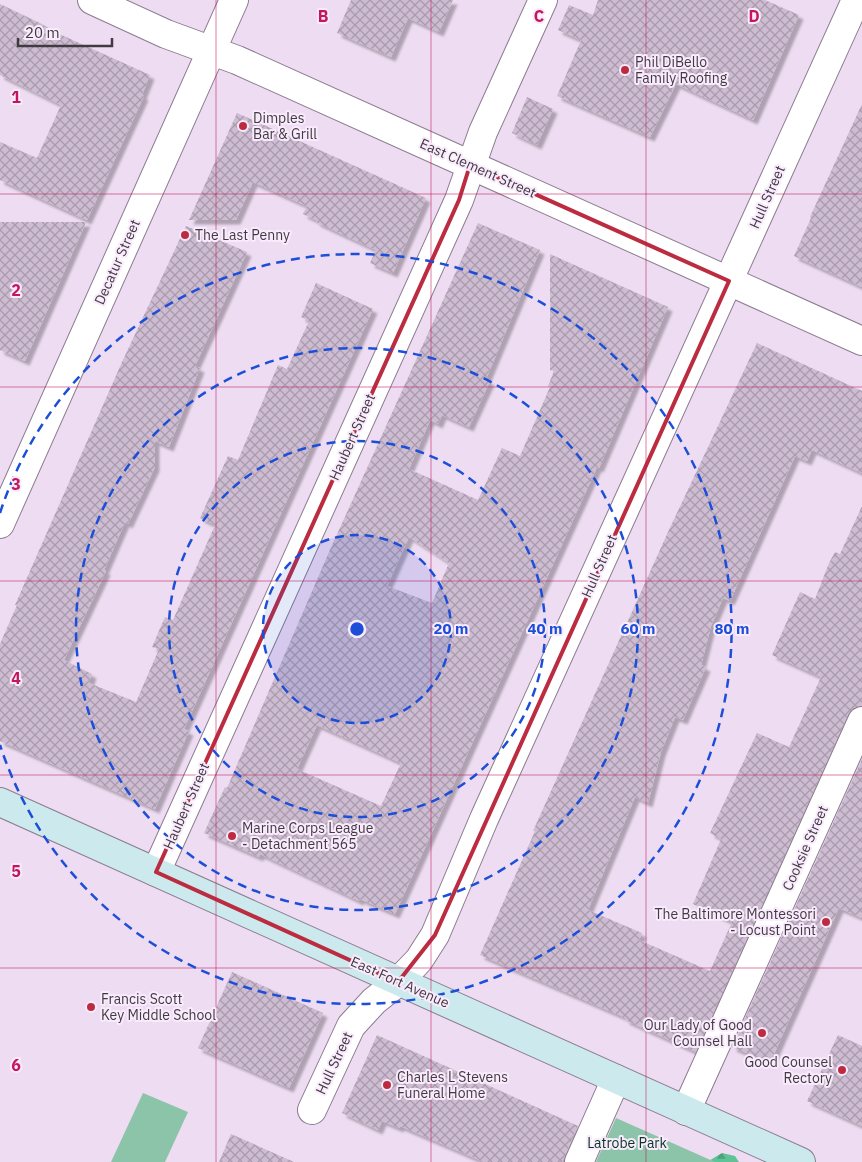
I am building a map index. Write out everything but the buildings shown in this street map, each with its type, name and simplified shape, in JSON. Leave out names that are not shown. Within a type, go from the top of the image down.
[{"type":"street","name":"East Clement Street","points":[[92,0],[166,34],[212,49],[862,341]]},
{"type":"street","name":"Decatur Street","points":[[0,524],[234,0]]},
{"type":"street","name":"Haubert Street","points":[[156,872],[451,218],[483,132],[543,0]]},
{"type":"street","name":"Hull Street","points":[[312,1110],[351,1026],[374,1001],[398,982],[419,960],[435,935],[484,819],[856,0]]},
{"type":"street","name":"Cooksie Street","points":[[686,1111],[862,721]]},
{"type":"street","name":"East Fort Avenue","points":[[0,802],[801,1162]]},
{"type":"street","points":[[578,1162],[616,1079]]},
{"type":"highlighted area","points":[[470,165],[729,281],[435,935],[398,982],[156,872],[459,200]]},
{"type":"green space","points":[[143,1093],[188,1112],[165,1162],[111,1162]]},
{"type":"green space","name":"Latrobe Park","points":[[616,1118],[715,1162],[596,1162]]},
{"type":"green space","points":[[722,1153],[735,1156],[739,1162],[707,1162]]},
{"type":"place","name":"Phil DiBello Family Roofing","points":[[625,70]]},
{"type":"place","name":"Dimples Bar & Grill","points":[[243,126]]},
{"type":"place","name":"The Last Penny","points":[[185,235]]},
{"type":"place","name":"Marine Corps League - Detachment 565","points":[[232,836]]},
{"type":"place","name":"The Baltimore Montessori - Locust Point","points":[[826,922]]},
{"type":"place","name":"Francis Scott Key Middle School","points":[[91,1007]]},
{"type":"place","name":"Our Lady of Good Counsel Hall","points":[[762,1033]]},
{"type":"place","name":"Good Counsel Rectory","points":[[842,1070]]},
{"type":"place","name":"Charles L Stevens Funeral Home","points":[[387,1085]]}]
